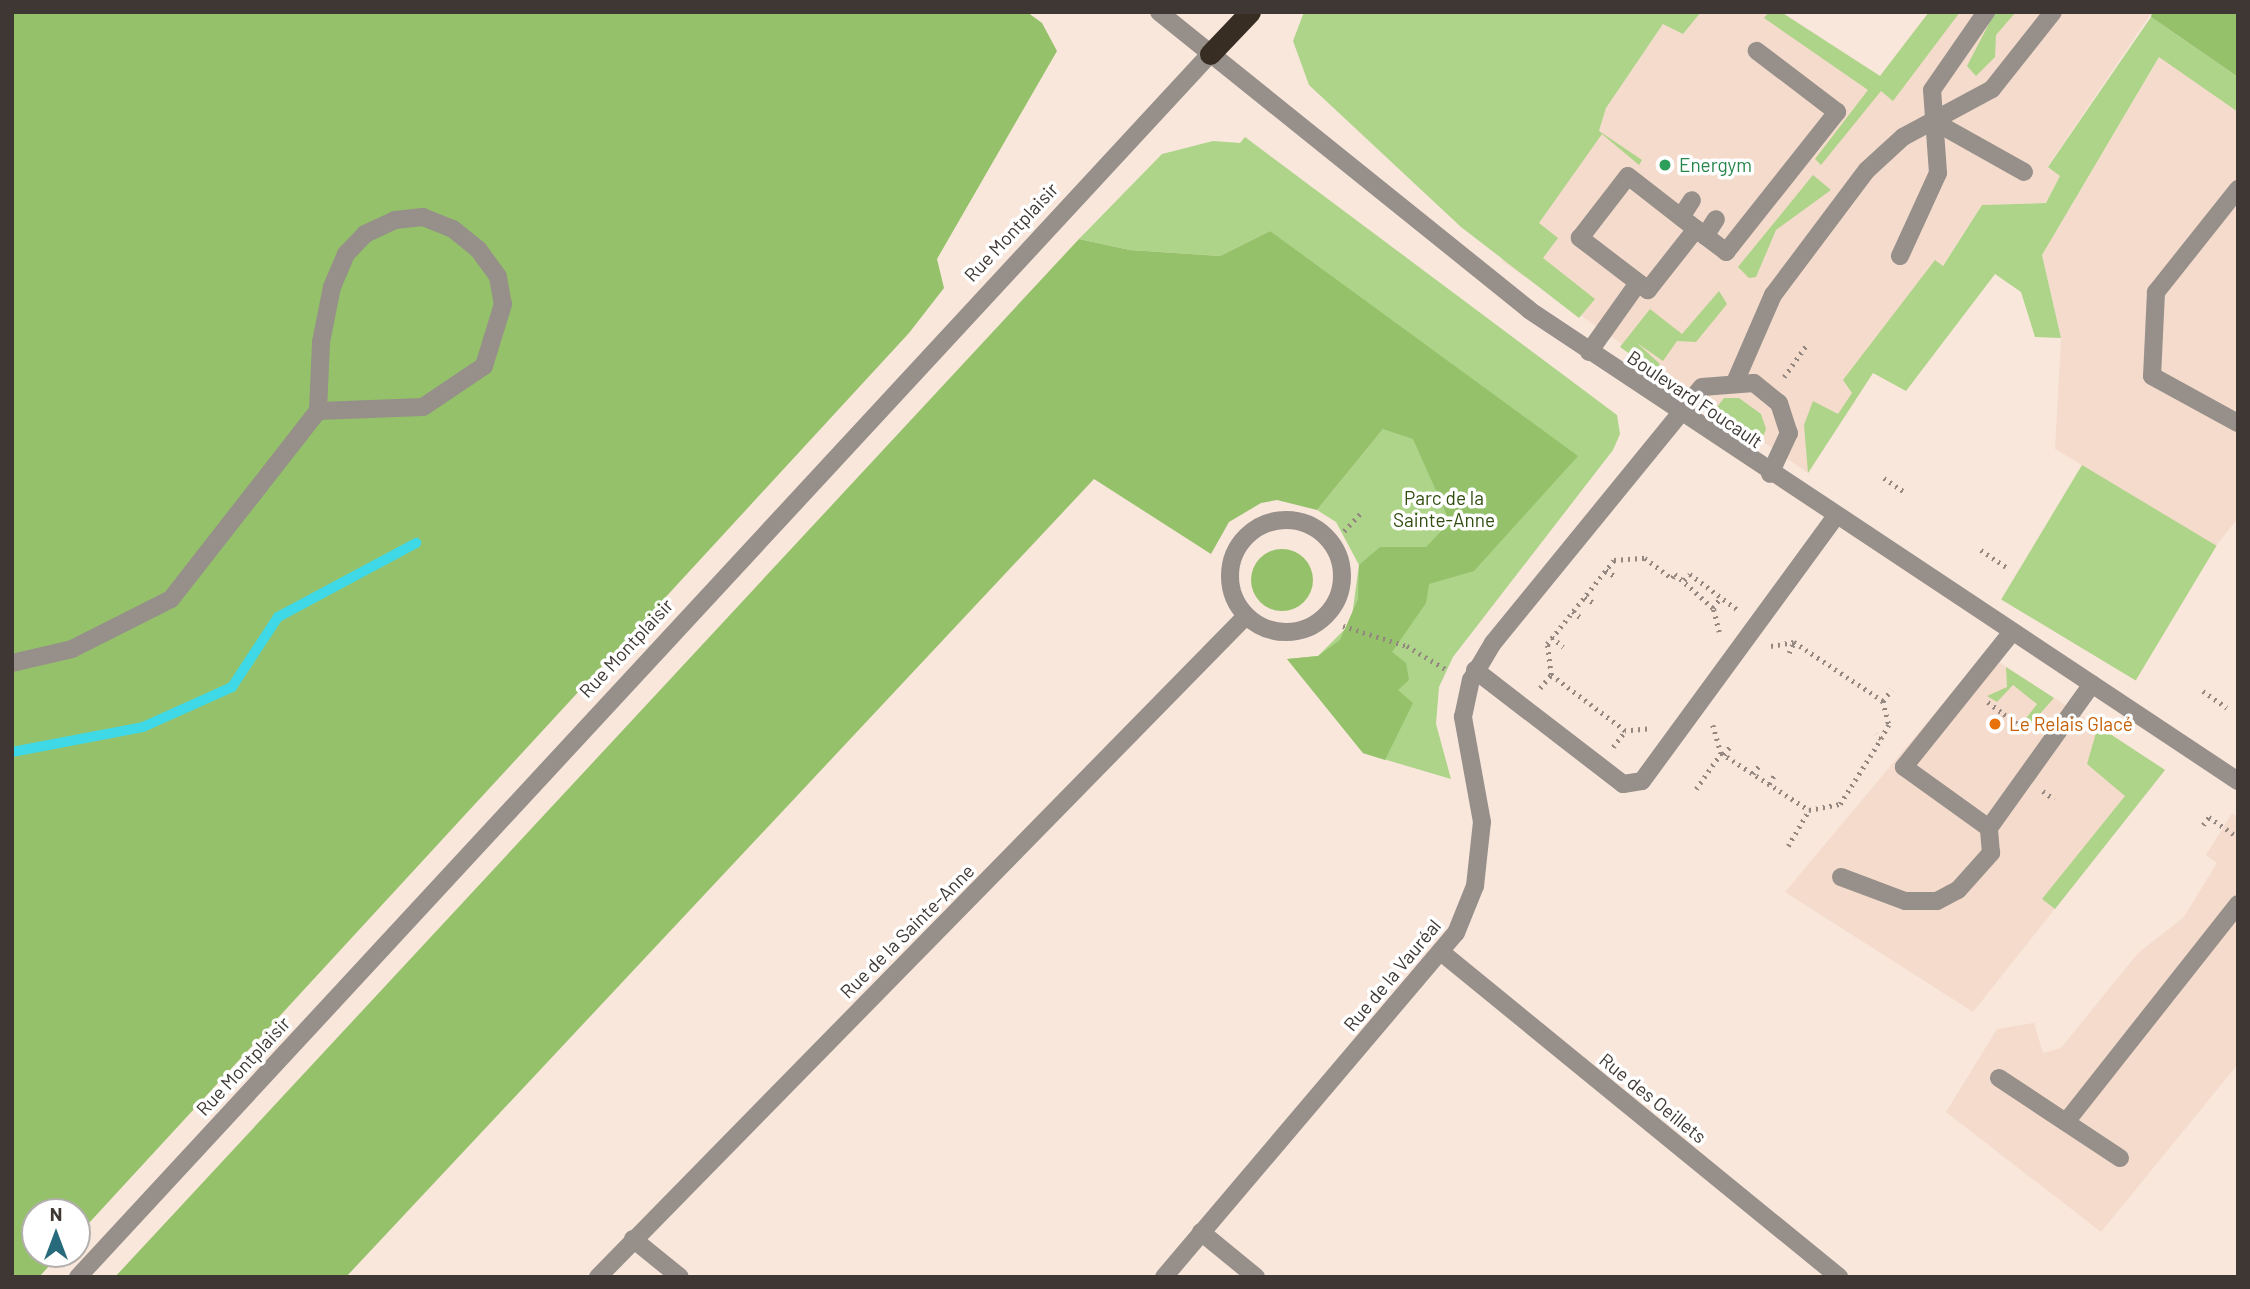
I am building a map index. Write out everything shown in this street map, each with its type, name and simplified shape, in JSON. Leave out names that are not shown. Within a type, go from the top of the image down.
[{"type":"highway","points":[[1210,54],[1250,12]]},
{"type":"street","name":"Boulevard Foucault","points":[[1158,12],[1412,220],[1588,352],[1677,414],[2238,780]]},
{"type":"street","points":[[1900,256],[1938,173],[1935,81],[1986,12]]},
{"type":"street","points":[[1770,474],[1788,433],[1772,395],[1736,380],[1757,324],[1802,251],[1867,170],[1903,137],[1992,89],[2053,12]]},
{"type":"street","points":[[1716,219],[1700,232],[1648,290],[1580,238],[1628,176],[1681,217],[1700,232],[1726,253],[1837,113],[1757,51]]},
{"type":"street","name":"Rue Montplaisir","points":[[78,1277],[781,510],[1210,54]]},
{"type":"street","points":[[1935,122],[2024,172]]},
{"type":"street","points":[[2238,189],[2156,292],[2152,376],[2238,423]]},
{"type":"street","points":[[1681,217],[1692,200]]},
{"type":"street","points":[[12,663],[72,649],[171,599],[318,411],[321,342],[332,287],[346,254],[365,234],[395,220],[423,217],[453,229],[478,249],[498,277],[503,304],[484,366],[423,407],[318,411]]},
{"type":"street","points":[[1588,352],[1638,283]]},
{"type":"street","name":"Rue de la Vauréal","points":[[1164,1277],[1441,952],[1465,916],[1480,853],[1481,810],[1463,738],[1475,670],[1677,414],[1702,387],[1736,380]]},
{"type":"street","points":[[1475,670],[1623,784],[1642,781],[1835,517]]},
{"type":"street","points":[[1284,519],[1320,530],[1336,552],[1342,579],[1329,612],[1315,624],[1279,632],[1246,616],[1230,583],[1237,547],[1265,523],[1284,519]]},
{"type":"street","name":"Rue de la Sainte-Anne","points":[[598,1277],[1246,616]]},
{"type":"street","points":[[1989,828],[1904,767],[2012,632]]},
{"type":"street","points":[[1841,877],[1905,901],[1937,901],[1958,890],[1991,853],[1989,828],[2092,684]]},
{"type":"street","points":[[2066,1122],[2238,904]]},
{"type":"street","name":"Rue des Oeillets","points":[[1441,952],[1839,1277]]},
{"type":"street","points":[[1999,1078],[2120,1158]]},
{"type":"street","points":[[1201,1232],[1256,1277]]},
{"type":"street","points":[[633,1239],[680,1277]]},
{"type":"path","points":[[1772,395],[1806,346]]},
{"type":"path","points":[[1884,478],[1906,492]]},
{"type":"path","points":[[1344,531],[1362,512]]},
{"type":"path","points":[[1981,550],[2006,567]]},
{"type":"path","points":[[1656,729],[1625,731],[1551,675],[1547,644],[1552,637],[1614,560],[1645,558],[1684,580],[1713,608],[1722,642]]},
{"type":"path","points":[[1606,570],[1616,577]]},
{"type":"path","points":[[1684,580],[1690,574],[1721,597],[1713,608]]},
{"type":"path","points":[[1585,597],[1594,603]]},
{"type":"path","points":[[1573,611],[1583,619]]},
{"type":"path","points":[[1343,626],[1407,646],[1447,670]]},
{"type":"path","points":[[1552,637],[1563,647]]},
{"type":"path","points":[[1789,653],[1794,642]]},
{"type":"path","points":[[1717,714],[1712,722],[1723,754],[1809,810],[1840,804],[1889,725],[1883,701],[1794,642],[1761,644]]},
{"type":"path","points":[[1817,669],[1822,661]]},
{"type":"path","points":[[1834,680],[1838,671]]},
{"type":"path","points":[[1883,701],[1891,690]]},
{"type":"path","points":[[2203,691],[2227,708]]},
{"type":"path","points":[[1866,701],[1871,693]]},
{"type":"path","points":[[1986,700],[2002,716],[2026,730]]},
{"type":"path","points":[[1876,734],[1881,738]]},
{"type":"path","points":[[1696,789],[1730,746]]},
{"type":"path","points":[[1753,774],[1760,764]]},
{"type":"path","points":[[1769,784],[1775,774]]},
{"type":"path","points":[[1842,788],[1847,792]]},
{"type":"path","points":[[1799,803],[1803,795]]},
{"type":"path","points":[[1788,846],[1809,810]]},
{"type":"path","points":[[2203,825],[2209,817],[2238,837]]},
{"type":"shaded area","points":[[1701,12],[1781,12],[1880,76],[1929,12],[2152,12],[2048,166],[2060,176],[2046,203],[1982,205],[1808,473],[1502,261],[1599,131],[1606,108],[1664,23],[1683,34]]},
{"type":"shaded area","points":[[2160,56],[2238,112],[2238,518],[2216,546],[2055,449],[2061,338],[2042,255]]},
{"type":"shaded area","points":[[1985,653],[2165,770],[1973,1012],[1785,892]]},
{"type":"shaded area","points":[[2232,813],[2238,817],[2238,1064],[2101,1232],[1946,1112],[1997,1029],[2034,1023],[2043,1053],[2061,1048],[2138,953],[2183,918],[2217,863],[2206,855]]},
{"type":"green space","points":[[12,12],[1027,12],[1042,23],[1057,51],[937,259],[944,288],[909,333],[91,1221],[91,1198],[21,1198],[21,1268],[47,1268],[39,1277],[12,1277]]},
{"type":"green space","points":[[1304,12],[1701,12],[1683,34],[1663,24],[1606,108],[1599,131],[1642,160],[1639,165],[1602,134],[1539,223],[1558,238],[1543,258],[1595,299],[1579,318],[1461,227],[1309,85],[1293,41]]},
{"type":"green space","points":[[1769,12],[1781,12],[1880,76],[1929,12],[1960,12],[1893,101],[1881,91],[1821,165],[1815,159],[1868,90],[1764,18]]},
{"type":"green space","points":[[1995,12],[2016,12],[1996,35],[1995,57],[1976,76],[1967,66]]},
{"type":"green space","points":[[2152,12],[2238,12],[2238,77],[2151,17]]},
{"type":"green space","points":[[2151,17],[2238,77],[2238,112],[2159,57],[2042,255],[2061,338],[2035,337],[2021,292],[1995,274],[1906,391],[1873,373],[1808,473],[1804,425],[1813,401],[1838,414],[1852,393],[1843,380],[1935,260],[1943,266],[1982,205],[2046,203],[2060,176],[2048,167]]},
{"type":"green space","name":"Parc de la Sainte-Anne","points":[[1245,137],[1617,415],[1620,434],[1613,450],[1453,657],[1439,687],[1436,724],[1451,779],[1363,753],[1287,659],[1318,656],[1351,623],[1359,565],[1336,522],[1317,510],[1383,429],[1270,231],[1220,256],[1130,250],[1079,239],[1162,154],[1213,141],[1240,143]]},
{"type":"green space","points":[[1813,175],[1831,190],[1776,230],[1756,277],[1749,278],[1738,267]]},
{"type":"green space","points":[[1270,231],[1578,456],[1474,571],[1429,584],[1426,603],[1392,652],[1406,663],[1409,680],[1398,690],[1413,703],[1385,760],[1363,753],[1287,659],[1318,656],[1340,640],[1358,599],[1359,565],[1380,547],[1426,547],[1450,522],[1413,439],[1383,429],[1317,510],[1277,500],[1261,503],[1229,522],[1211,554],[1094,479],[346,1277],[115,1277],[1079,239],[1130,250],[1220,256]]},
{"type":"green space","points":[[1719,291],[1727,304],[1696,342],[1677,341],[1663,361],[1637,343],[1660,364],[1654,371],[1620,347],[1650,309],[1682,334]]},
{"type":"green space","points":[[1724,398],[1739,398],[1761,414],[1766,429],[1761,442],[1714,411]]},
{"type":"green space","points":[[2082,465],[2217,546],[2136,680],[2001,600]]},
{"type":"green space","points":[[1282,549],[1294,551],[1304,558],[1311,568],[1311,592],[1304,602],[1294,609],[1282,611],[1270,609],[1260,602],[1253,592],[1251,580],[1253,568],[1260,558],[1270,551]]},
{"type":"green space","points":[[2006,667],[2054,698],[2029,726],[2024,721],[2037,704],[2013,685],[1997,702],[1987,696],[2007,687]]},
{"type":"green space","points":[[2098,726],[2165,770],[2055,909],[2042,899],[2125,796],[2087,764]]},
{"type":"waterway","points":[[12,752],[143,727],[232,687],[278,617],[416,543]]},
{"type":"place","name":"Energym","points":[[1665,165]]},
{"type":"place","name":"Le Relais Glacé","points":[[1995,724]]}]
